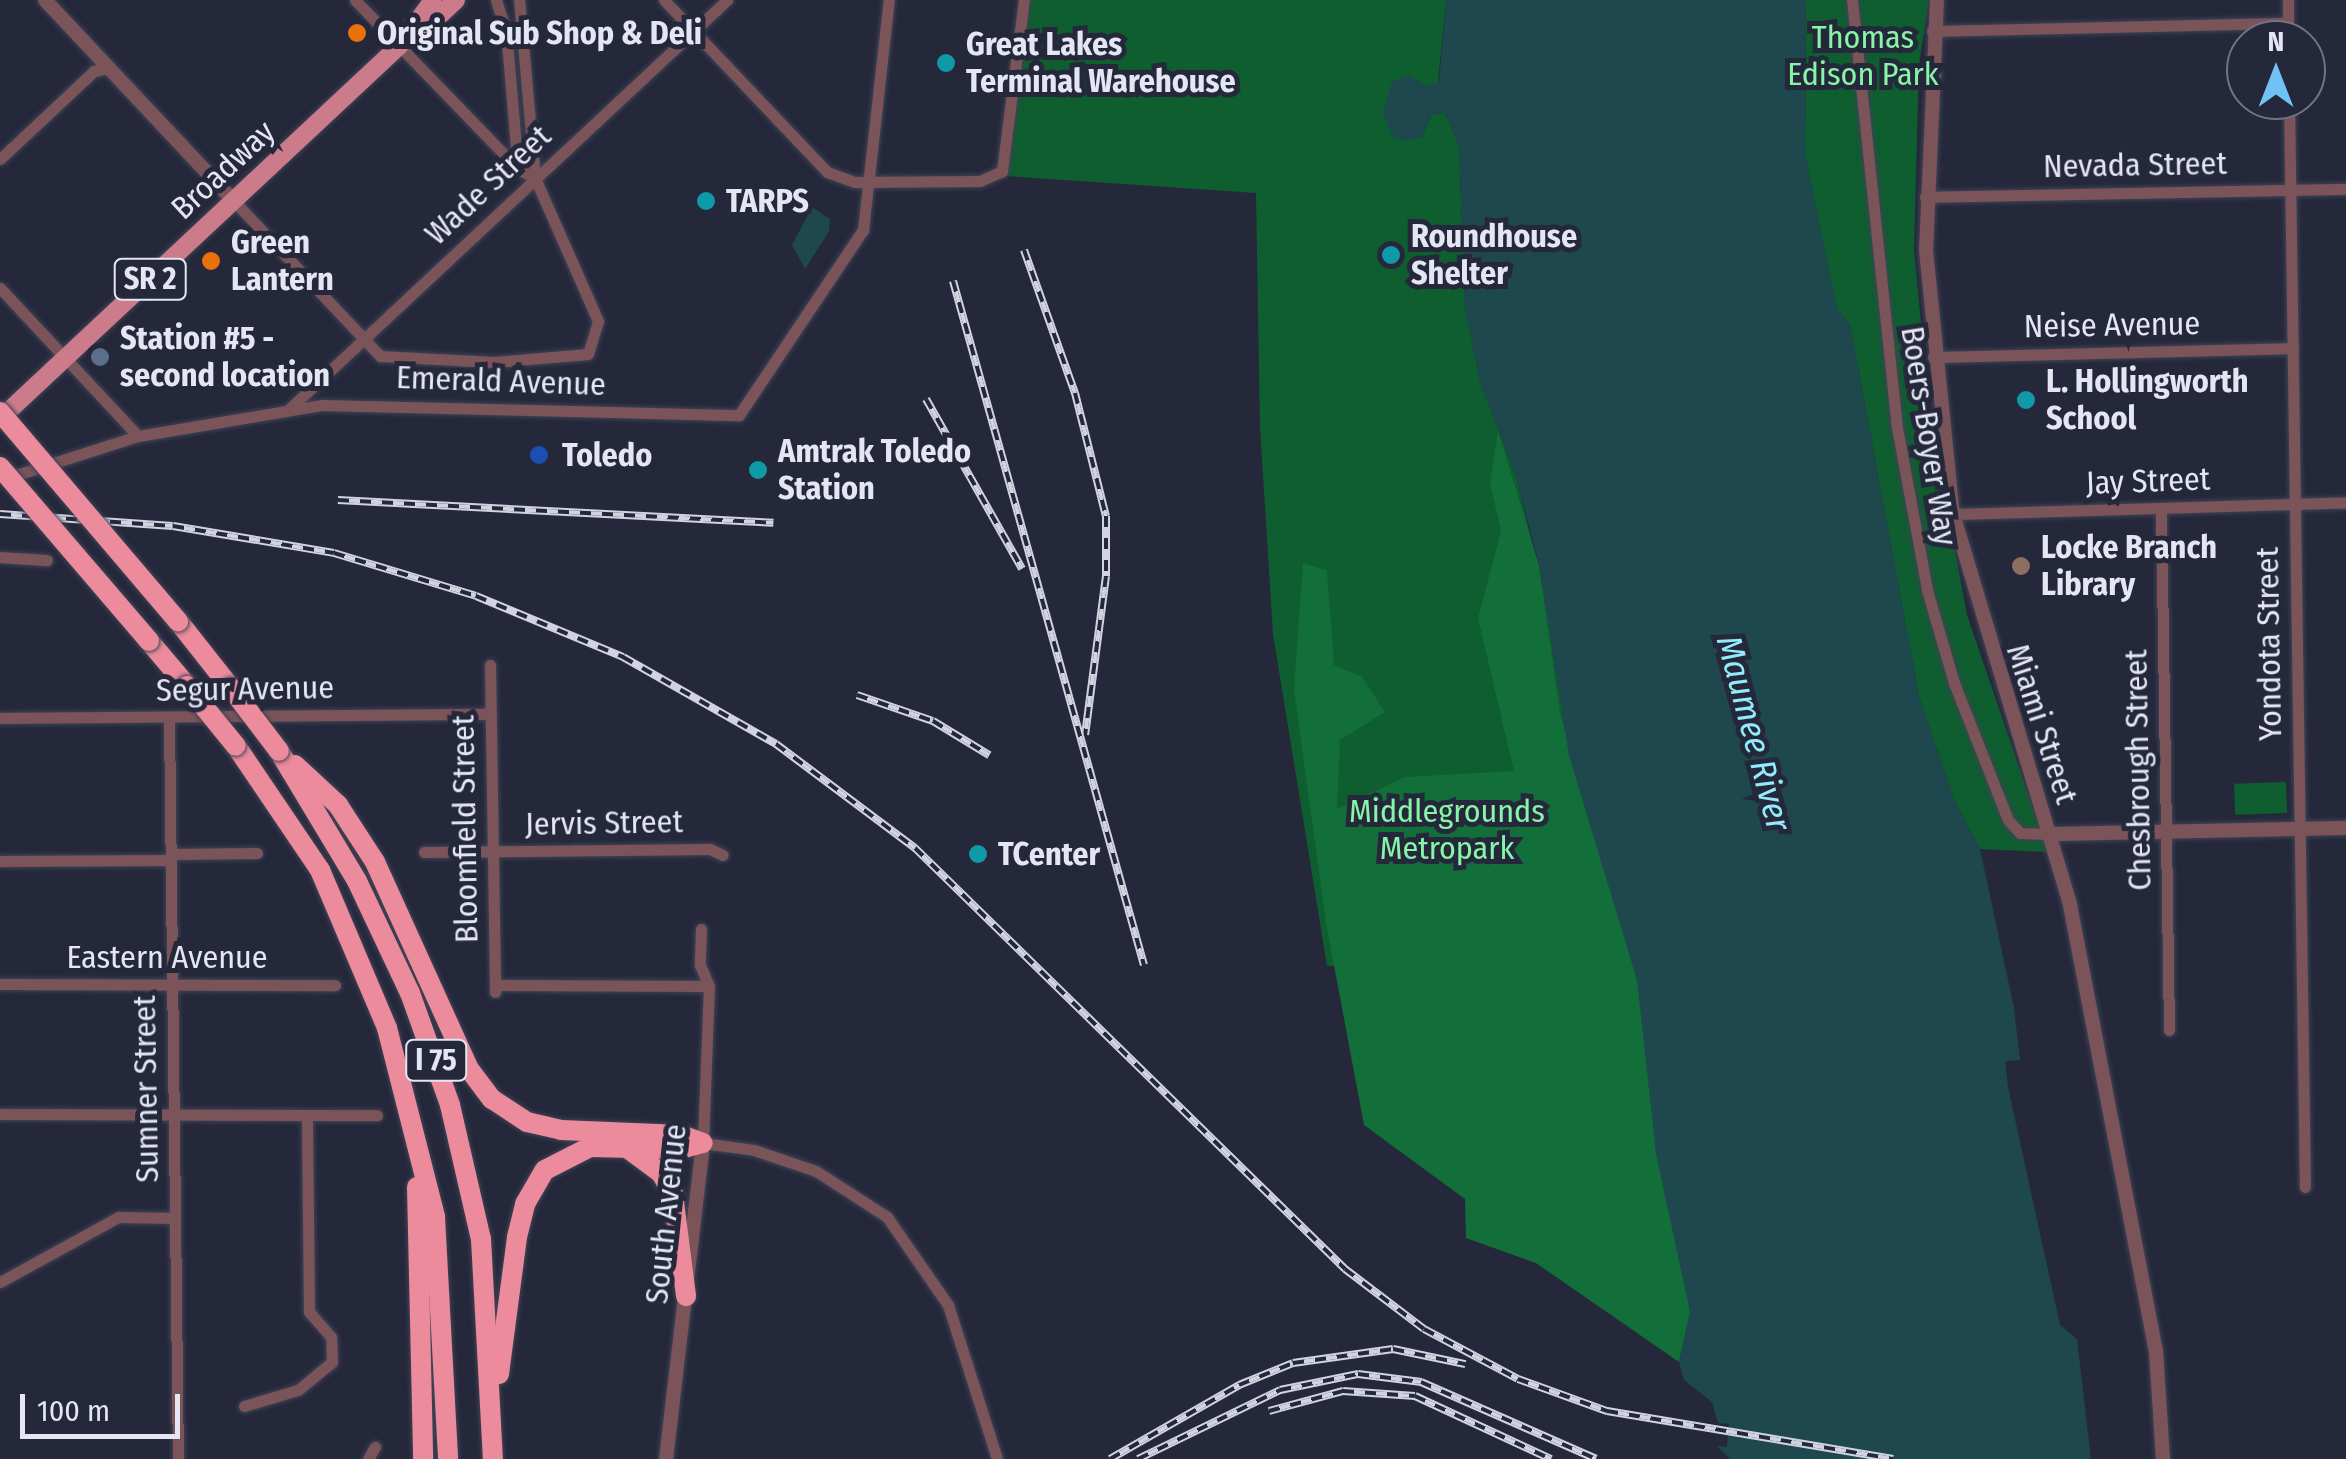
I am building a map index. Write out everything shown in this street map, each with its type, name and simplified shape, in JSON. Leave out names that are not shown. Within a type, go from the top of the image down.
[{"type":"highway","points":[[0,396],[64,483]]},
{"type":"highway","name":"I 75","points":[[0,416],[64,483],[231,688],[279,751],[357,881],[433,1050],[481,1239],[494,1400],[493,1459]]},
{"type":"highway","name":"I 75","points":[[0,467],[236,746],[304,841],[336,904],[387,1028],[436,1217],[448,1459]]},
{"type":"highway","points":[[0,488],[124,628],[148,640]]},
{"type":"highway","points":[[279,751],[338,805],[375,862],[468,1069],[492,1099],[527,1122],[561,1130],[681,1135],[703,1143]]},
{"type":"highway","points":[[387,1028],[420,1202],[423,1459]]},
{"type":"highway","points":[[494,1400],[517,1237],[536,1182],[570,1153],[626,1147],[680,1150],[703,1143]]},
{"type":"highway","points":[[626,1147],[662,1173],[673,1194],[686,1296]]},
{"type":"main road","name":"Broadway","points":[[399,46],[434,0]]},
{"type":"main road","name":"Broadway","points":[[0,416],[399,46],[456,0]]},
{"type":"street","points":[[45,0],[362,340],[398,362],[574,360],[597,340],[590,304],[535,178],[519,0]]},
{"type":"street","points":[[355,0],[518,168],[535,178]]},
{"type":"street","points":[[496,0],[506,30],[518,168]]},
{"type":"street","points":[[664,0],[827,172],[840,180],[872,182],[980,181],[1002,171],[1024,0]]},
{"type":"street","name":"Wade Street","points":[[288,411],[727,0]]},
{"type":"street","points":[[872,182],[888,0]]},
{"type":"street","name":"Boers-Boyer Way","points":[[1852,0],[1896,422],[1927,590],[1954,683],[2008,820],[2020,833],[2050,834]]},
{"type":"street","name":"Miami Street","points":[[1937,0],[1932,31],[1926,196],[1933,357],[1952,514],[2015,739],[2050,834],[2070,905],[2156,1352],[2163,1459]]},
{"type":"street","points":[[1932,31],[2226,24]]},
{"type":"street","points":[[0,160],[94,71],[108,68]]},
{"type":"street","name":"Yondota Street","points":[[2289,120],[2304,1186]]},
{"type":"street","name":"Emerald Avenue","points":[[0,479],[138,436],[350,404],[739,415],[857,242],[872,182]]},
{"type":"street","name":"Nevada Street","points":[[1926,196],[2346,189]]},
{"type":"street","points":[[0,288],[138,436]]},
{"type":"street","name":"Neise Avenue","points":[[1933,357],[2293,348]]},
{"type":"street","name":"Jay Street","points":[[1952,514],[2346,502]]},
{"type":"street","name":"Chesbrough Street","points":[[2161,509],[2169,1030]]},
{"type":"street","points":[[0,557],[47,560]]},
{"type":"street","name":"Bloomfield Street","points":[[490,665],[495,988],[708,980]]},
{"type":"street","name":"Segur Avenue","points":[[0,718],[491,714]]},
{"type":"street","name":"Sumner Street","points":[[169,718],[178,1459]]},
{"type":"street","points":[[2050,834],[2346,828]]},
{"type":"street","name":"Jervis Street","points":[[424,852],[710,849],[723,855]]},
{"type":"street","points":[[0,861],[257,853]]},
{"type":"street","name":"South Avenue","points":[[666,1459],[703,1143],[708,980],[700,965],[701,929]]},
{"type":"street","name":"Eastern Avenue","points":[[0,984],[335,985]]},
{"type":"street","points":[[0,1114],[377,1115]]},
{"type":"street","points":[[244,1406],[298,1390],[332,1362],[334,1348],[309,1312],[306,1115]]},
{"type":"street","points":[[703,1143],[754,1150],[816,1171],[887,1217],[948,1305],[997,1459]]},
{"type":"street","points":[[0,1282],[118,1218],[175,1218]]},
{"type":"street","points":[[368,1459],[375,1447]]},
{"type":"green space","name":"Middlegrounds Metropark","points":[[1023,0],[1446,0],[1438,83],[1428,86],[1408,76],[1422,137],[1431,115],[1445,113],[1459,146],[1465,308],[1481,385],[1516,475],[1637,980],[1327,966],[1273,634],[1260,428],[1256,193],[1006,176]]},
{"type":"green space","name":"Thomas Edison Park","points":[[1806,0],[1929,0],[1919,65],[1914,250],[1930,416],[1967,615],[2048,852],[1980,849],[1955,802],[1919,697],[1850,324],[1837,309],[1805,155]]},
{"type":"green space","points":[[1498,431],[1539,565],[1560,714],[1637,980],[1690,1312],[1679,1362],[1536,1263],[1466,1238],[1465,1199],[1364,1125],[1326,923],[1294,690],[1303,563],[1327,571],[1334,665],[1362,677],[1385,712],[1340,740],[1337,809],[1405,777],[1514,771],[1478,618],[1501,531],[1490,483]]},
{"type":"green space","points":[[2286,782],[2287,813],[2235,815],[2234,784]]},
{"type":"water","name":"Maumee River","points":[[1446,0],[1806,0],[1805,155],[1837,308],[1850,324],[1919,697],[1955,802],[1980,849],[2014,1008],[2020,1060],[2005,1061],[2008,1087],[2060,1325],[2077,1339],[2091,1459],[1730,1459],[1717,1446],[1727,1447],[1729,1424],[1718,1423],[1712,1402],[1684,1380],[1679,1362],[1690,1312],[1656,1154],[1637,980],[1569,756],[1539,565],[1516,475],[1481,385],[1465,308],[1459,146],[1445,113],[1431,115],[1422,137],[1407,141],[1393,138],[1383,113],[1392,82],[1408,76],[1428,86],[1439,82]]},
{"type":"water","points":[[812,207],[830,219],[829,231],[805,269],[792,245]]},
{"type":"railway","points":[[1024,250],[1075,393],[1106,516],[1106,576],[1085,735]]},
{"type":"railway","points":[[953,281],[1144,965]]},
{"type":"railway","points":[[926,399],[1022,569]]},
{"type":"railway","points":[[338,500],[773,523]]},
{"type":"railway","points":[[0,514],[173,526],[334,553],[476,596],[623,657],[776,744],[915,848],[1345,1269],[1424,1329],[1518,1379],[1607,1411],[1893,1459]]},
{"type":"railway","points":[[857,695],[933,721],[989,755]]},
{"type":"railway","points":[[1110,1459],[1239,1385],[1293,1363],[1393,1349],[1465,1364]]},
{"type":"railway","points":[[1138,1459],[1280,1390],[1358,1374],[1421,1382],[1596,1459]]},
{"type":"railway","points":[[1269,1411],[1343,1391],[1415,1396],[1551,1459]]},
{"type":"place","name":"Original Sub Shop & Deli","points":[[357,33]]},
{"type":"place","name":"Great Lakes Terminal Warehouse","points":[[946,63]]},
{"type":"place","name":"TARPS","points":[[706,201]]},
{"type":"place","name":"Roundhouse Shelter","points":[[1391,255]]},
{"type":"place","name":"Green Lantern","points":[[211,261]]},
{"type":"place","name":"Station #5 - second location","points":[[100,357]]},
{"type":"place","name":"L. Hollingworth School","points":[[2026,400]]},
{"type":"place","name":"Toledo","points":[[539,455]]},
{"type":"place","name":"Amtrak Toledo Station","points":[[758,470]]},
{"type":"place","name":"Locke Branch Library","points":[[2021,566]]},
{"type":"place","name":"TCenter","points":[[978,854]]}]
